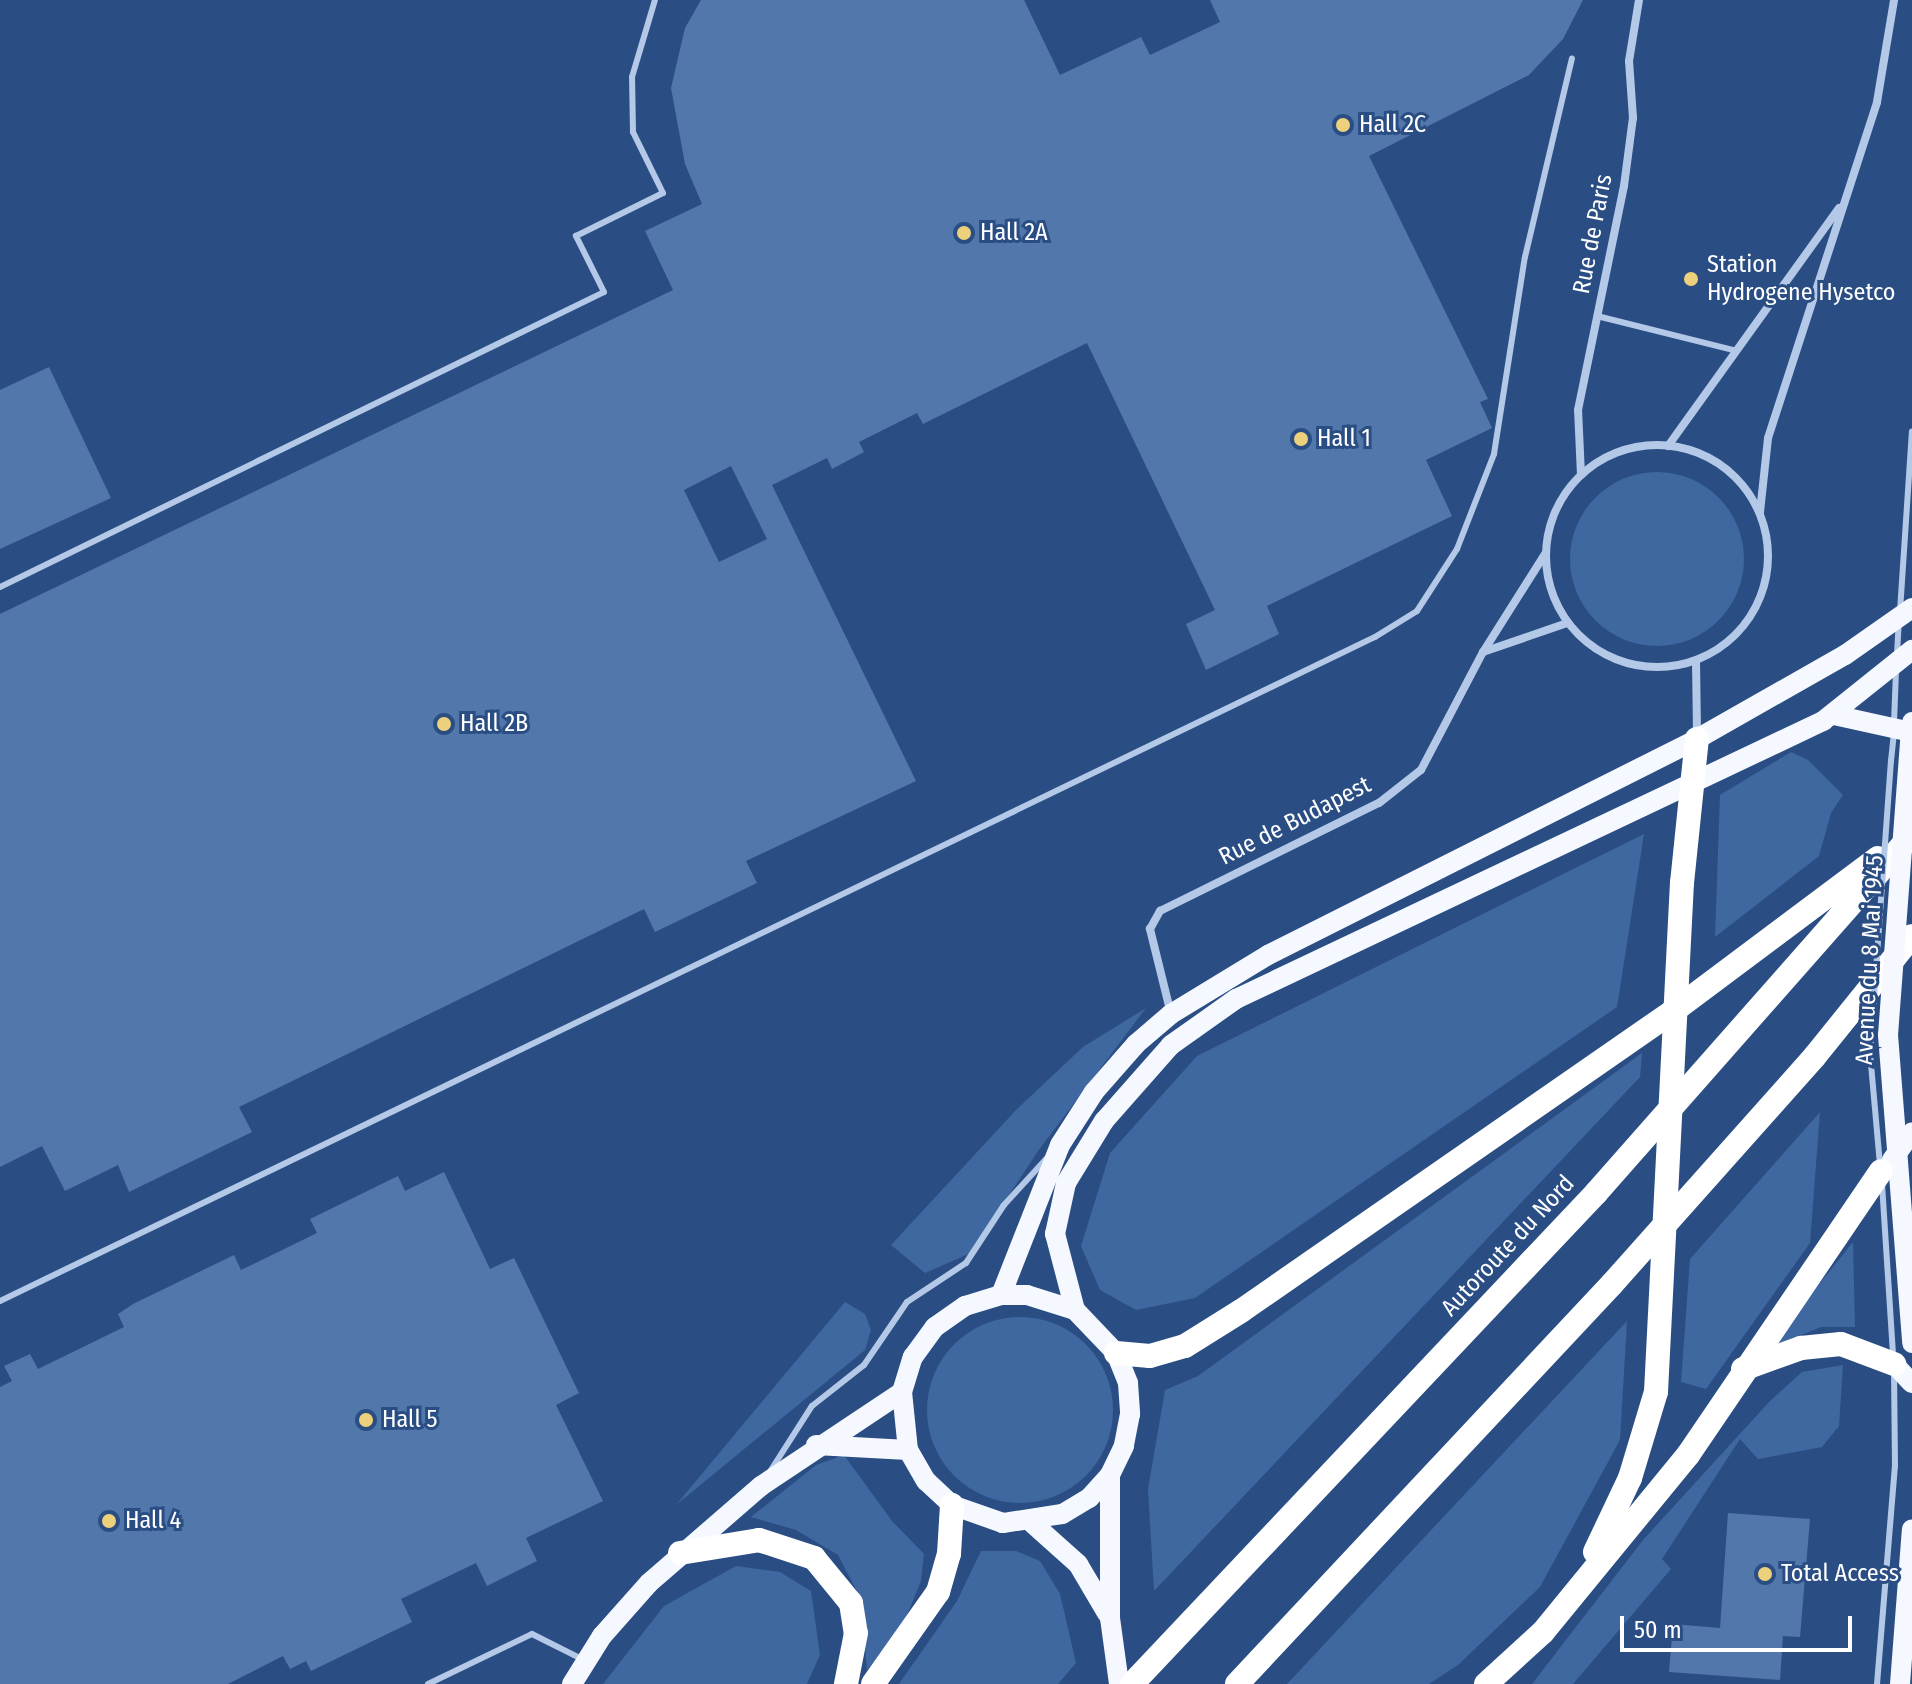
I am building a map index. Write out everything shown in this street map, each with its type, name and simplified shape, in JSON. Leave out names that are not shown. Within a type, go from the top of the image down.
[{"type":"highway","points":[[1570,1600],[1630,1478],[1656,1392],[1682,883],[1697,739]]},
{"type":"highway","points":[[1116,1353],[1150,1356],[1185,1346],[1241,1311],[1672,1012],[1912,834]]},
{"type":"highway","name":"Autoroute du Nord","points":[[1132,1684],[1545,1248],[1912,834]]},
{"type":"highway","points":[[1237,1684],[1612,1284],[1815,1056],[1912,936]]},
{"type":"highway","points":[[1486,1684],[1543,1632],[1688,1455],[1743,1369],[1888,1165]]},
{"type":"highway","points":[[1743,1369],[1801,1348],[1841,1344],[1894,1364]]},
{"type":"highway","points":[[873,1684],[938,1592],[949,1554],[952,1505]]},
{"type":"highway","points":[[680,1553],[759,1540],[814,1558],[851,1603],[856,1633],[846,1684]]},
{"type":"main road","points":[[1001,1295],[1060,1145],[1094,1092],[1136,1044],[1171,1014],[1268,955],[1697,739],[1845,655],[1906,613]]},
{"type":"main road","points":[[1075,1310],[1027,1295],[1001,1295],[965,1306],[935,1327],[913,1357],[902,1392],[908,1450],[926,1481],[952,1505],[977,1517],[1031,1522],[1062,1514],[1089,1498],[1110,1475],[1124,1446],[1130,1414],[1128,1383],[1116,1353],[1075,1310],[1055,1234],[1066,1183],[1104,1121],[1171,1045],[1236,999],[1834,715],[1904,657]]},
{"type":"main road","points":[[1834,715],[1906,728]]},
{"type":"main road","name":"Avenue du 8 Mai 1945","points":[[1906,728],[1888,1035],[1888,1165],[1912,1343]]},
{"type":"main road","points":[[1888,1165],[1912,1132]]},
{"type":"main road","points":[[1894,1364],[1912,1383]]},
{"type":"main road","points":[[572,1684],[624,1608],[680,1553],[816,1445],[902,1392]]},
{"type":"main road","points":[[816,1445],[908,1450]]},
{"type":"main road","points":[[1110,1475],[1110,1618],[1119,1684]]},
{"type":"main road","points":[[1031,1522],[1078,1564],[1110,1618]]},
{"type":"main road","points":[[1900,1684],[1912,1529]]},
{"type":"street","name":"Rue de Paris","points":[[1581,475],[1578,410],[1624,186],[1633,118],[1629,61],[1639,0]]},
{"type":"street","points":[[1760,512],[1768,438],[1877,102],[1894,0]]},
{"type":"street","points":[[1668,446],[1739,352],[1844,201]]},
{"type":"street","points":[[1668,446],[1697,452],[1723,466],[1745,487],[1760,512],[1769,548],[1766,585],[1750,618],[1696,661],[1658,669],[1623,663],[1592,648],[1567,623],[1550,590],[1545,553],[1562,498],[1581,475],[1607,457],[1636,447],[1668,446]]},
{"type":"street","name":"Rue de Budapest","points":[[1171,1014],[1150,929],[1160,911],[1379,803],[1421,770],[1483,652],[1545,553]]},
{"type":"street","points":[[1483,652],[1567,623]]},
{"type":"street","points":[[1696,661],[1697,739]]},
{"type":"lane","points":[[0,587],[604,292],[576,236],[663,193],[633,132],[632,77],[655,0]]},
{"type":"lane","points":[[0,1301],[1375,637],[1417,611],[1457,549],[1494,454],[1525,257],[1572,58]]},
{"type":"lane","points":[[1597,316],[1739,352]]},
{"type":"lane","points":[[1877,1684],[1895,1466],[1894,1364],[1888,1165],[1870,1053],[1891,761],[1906,728],[1904,657],[1912,431]]},
{"type":"lane","points":[[761,1486],[812,1406],[864,1365],[907,1302],[966,1263],[1004,1205],[1060,1145]]},
{"type":"lane","points":[[428,1684],[532,1634],[585,1661]]},
{"type":"shaded area","points":[[1657,472],[1690,479],[1718,498],[1737,526],[1744,559],[1737,592],[1718,620],[1690,639],[1657,646],[1624,639],[1596,620],[1577,592],[1570,559],[1577,526],[1596,498],[1624,479]]},
{"type":"shaded area","points":[[1791,752],[1808,760],[1843,795],[1831,813],[1819,856],[1715,937],[1720,795]]},
{"type":"shaded area","points":[[1644,834],[1617,1007],[1195,1298],[1136,1310],[1100,1290],[1081,1246],[1110,1153],[1197,1056]]},
{"type":"shaded area","points":[[1146,1008],[1038,1151],[971,1253],[925,1273],[891,1245],[1016,1110],[1083,1047]]},
{"type":"shaded area","points":[[1642,1053],[1640,1077],[1154,1591],[1148,1489],[1165,1390],[1198,1376]]},
{"type":"shaded area","points":[[1820,1112],[1810,1243],[1706,1389],[1681,1382],[1690,1259]]},
{"type":"shaded area","points":[[1853,1242],[1855,1327],[1821,1327],[1767,1349]]},
{"type":"shaded area","points":[[845,1302],[865,1314],[871,1330],[865,1350],[676,1505]]},
{"type":"shaded area","points":[[1020,1317],[1056,1324],[1086,1344],[1106,1374],[1113,1410],[1106,1446],[1086,1476],[1056,1496],[1020,1503],[984,1496],[954,1476],[934,1446],[927,1410],[934,1374],[954,1344],[984,1324]]},
{"type":"shaded area","points":[[1627,1321],[1620,1440],[1540,1587],[1458,1665],[1429,1684],[1287,1684]]},
{"type":"shaded area","points":[[1843,1365],[1839,1426],[1822,1447],[1758,1459],[1740,1439],[1662,1559],[1671,1569],[1573,1684],[1532,1684],[1643,1540],[1769,1402],[1802,1372]]},
{"type":"shaded area","points":[[844,1455],[892,1521],[924,1554],[921,1581],[900,1632],[867,1670],[861,1599],[838,1555],[796,1530],[751,1517],[816,1465]]},
{"type":"shaded area","points":[[981,1551],[1016,1551],[1040,1561],[1060,1594],[1076,1663],[1058,1684],[899,1684],[957,1601]]},
{"type":"shaded area","points":[[736,1566],[780,1572],[811,1591],[820,1655],[807,1684],[603,1684],[664,1606]]},
{"type":"building","points":[[701,0],[1024,0],[1060,75],[1141,37],[1150,55],[1220,22],[1210,0],[1583,0],[1563,39],[1529,75],[1369,156],[1488,399],[1480,402],[1492,428],[1426,460],[1452,516],[1267,606],[1279,634],[1206,670],[1186,624],[1215,610],[1087,343],[923,424],[917,413],[859,442],[864,452],[832,469],[827,458],[772,485],[916,781],[746,861],[757,883],[655,932],[644,909],[239,1107],[252,1132],[129,1192],[118,1165],[65,1191],[42,1146],[0,1167],[0,614],[673,290],[645,231],[702,204],[685,164],[671,88],[685,28]],"holes":[[[731,466],[767,539],[719,562],[684,490]]]},
{"type":"building","points":[[49,367],[111,498],[0,549],[0,390]]},
{"type":"building","name":"Hall 5","points":[[444,1172],[490,1269],[514,1258],[579,1393],[556,1405],[603,1501],[526,1538],[537,1561],[487,1586],[476,1563],[401,1599],[412,1622],[311,1671],[306,1661],[290,1669],[283,1656],[228,1684],[0,1684],[0,1387],[12,1381],[4,1366],[30,1354],[38,1369],[124,1327],[118,1314],[133,1304],[234,1255],[241,1270],[317,1233],[310,1219],[398,1176],[405,1191]]},
{"type":"building","name":"Total Access","points":[[1728,1513],[1810,1519],[1800,1637],[1783,1636],[1780,1680],[1669,1672],[1673,1624],[1720,1628]]},
{"type":"place","name":"Hall 2C","points":[[1343,125]]},
{"type":"place","name":"Hall 2A","points":[[964,233]]},
{"type":"place","name":"Station Hydrogene Hysetco","points":[[1691,279]]},
{"type":"place","name":"Hall 1","points":[[1301,439]]},
{"type":"place","name":"Hall 2B","points":[[444,724]]},
{"type":"place","name":"Hall 5","points":[[366,1420]]},
{"type":"place","name":"Hall 4","points":[[109,1521]]},
{"type":"place","name":"Total Access","points":[[1765,1574]]}]
